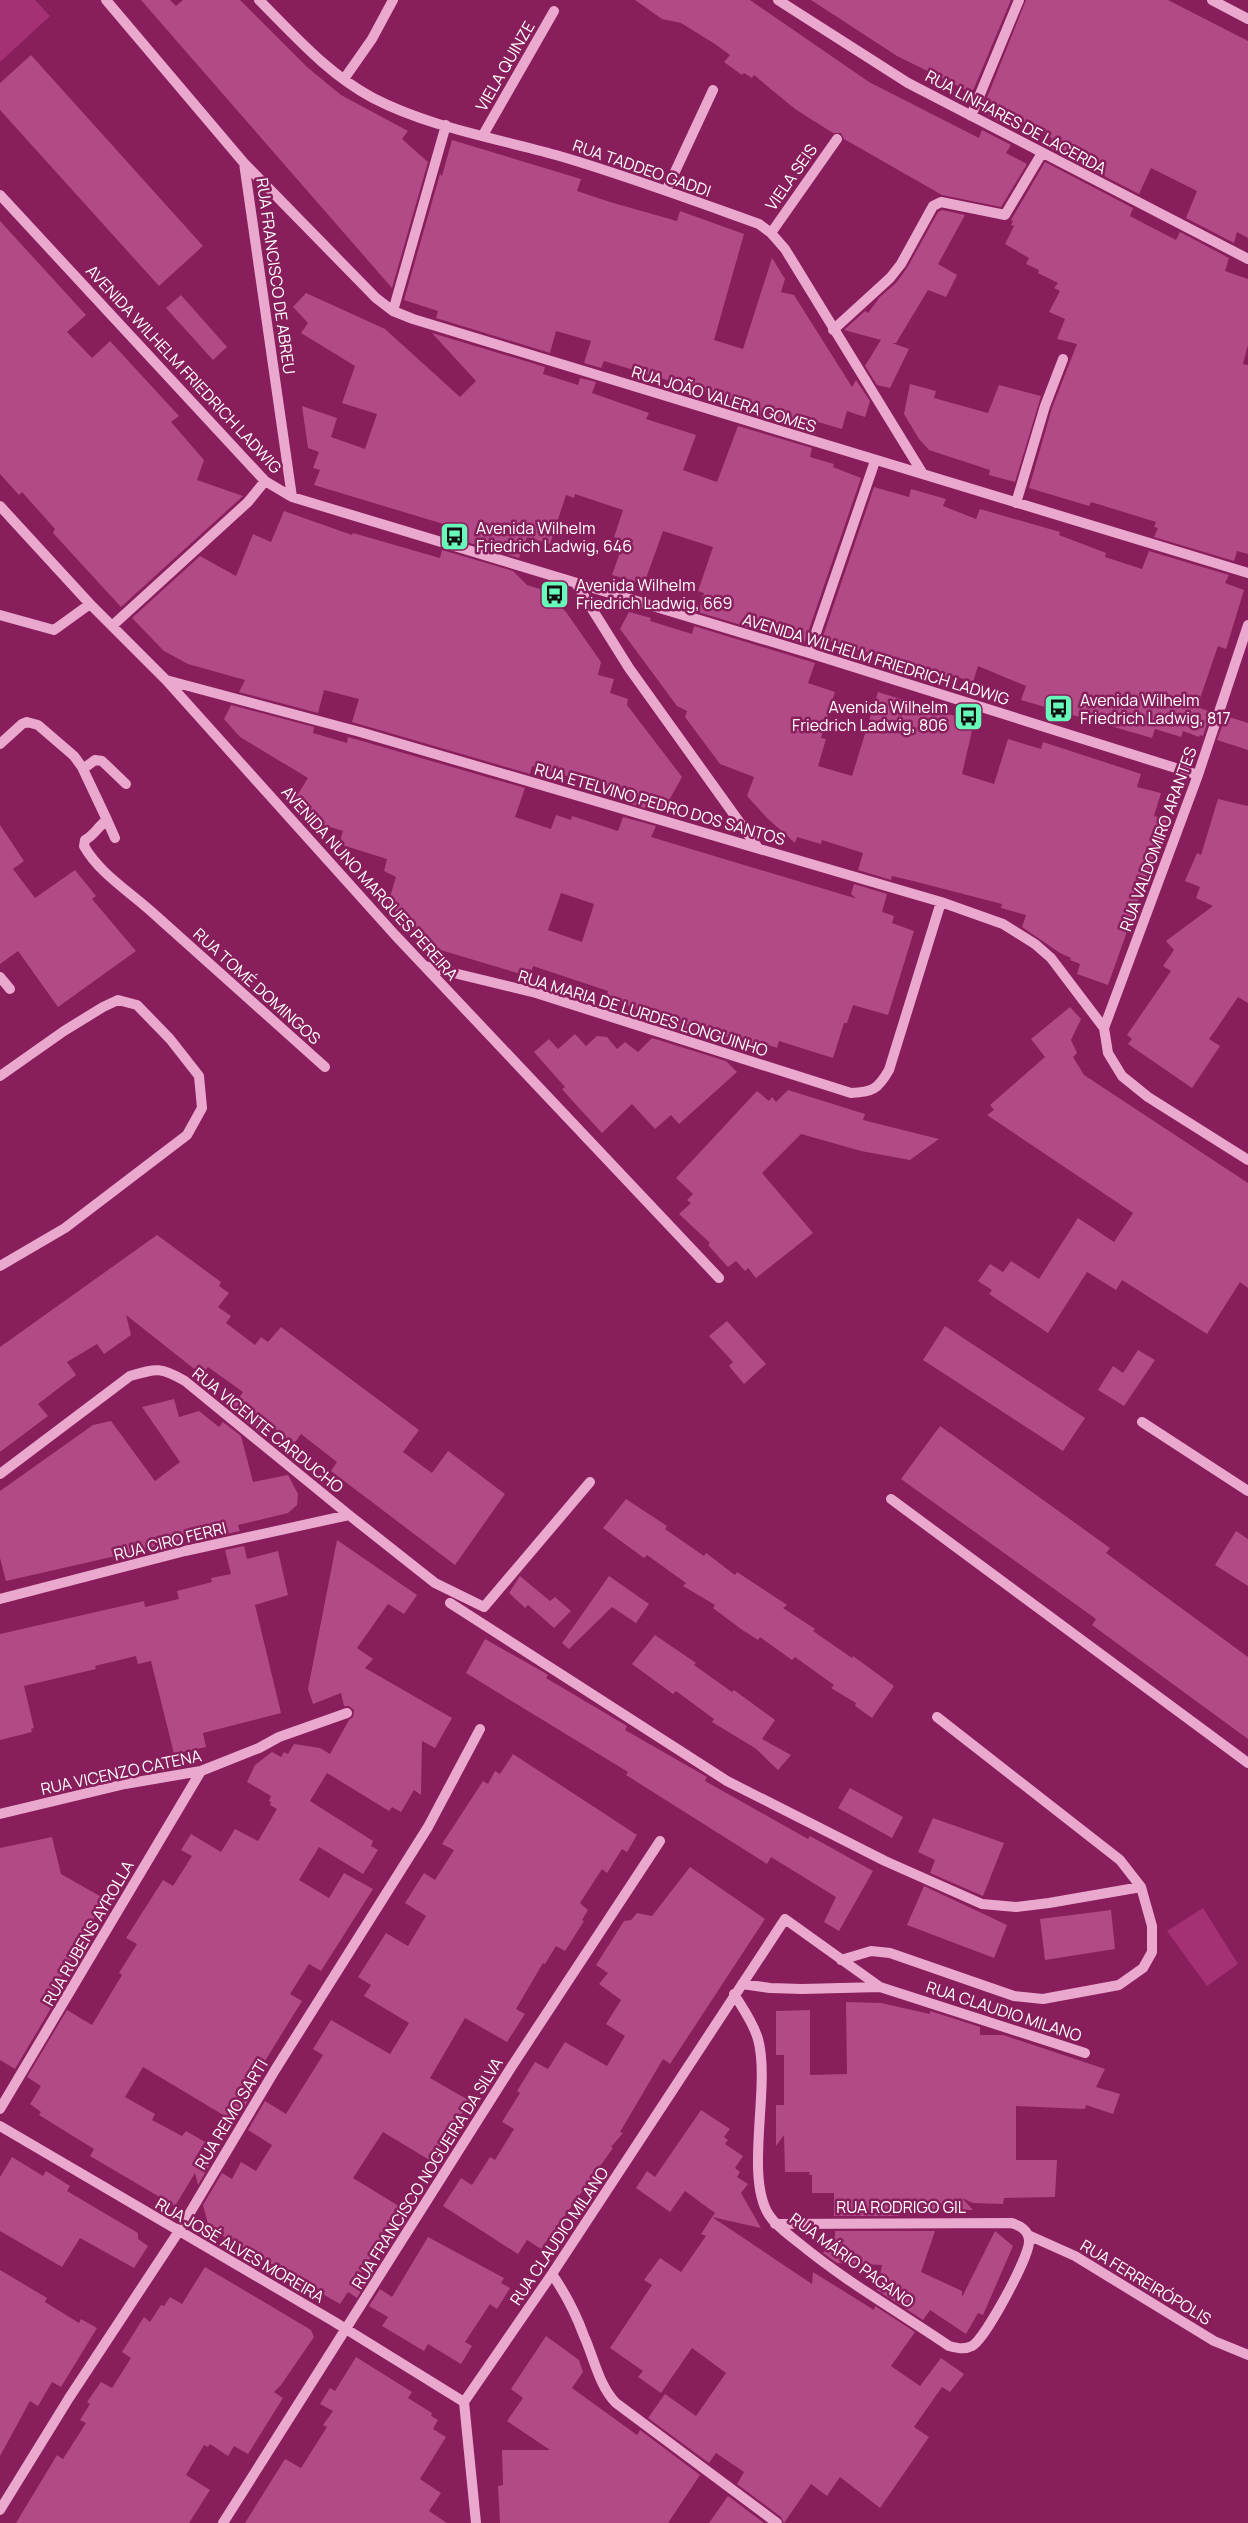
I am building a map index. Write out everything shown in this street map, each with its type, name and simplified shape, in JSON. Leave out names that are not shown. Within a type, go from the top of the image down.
[{"type":"street","name":"RUA FRANCISCO DE ABREU","points":[[106,0],[244,163],[292,497]]},
{"type":"street","points":[[344,79],[372,39],[393,0]]},
{"type":"street","name":"RUA LINHARES DE LACERDA","points":[[778,0],[908,83],[1248,259]]},
{"type":"street","points":[[971,116],[1019,0]]},
{"type":"street","points":[[1212,0],[1248,19]]},
{"type":"street","name":"RUA TADDEO GADDI","points":[[266,2],[312,54],[344,79],[372,97],[396,108],[446,125],[558,156],[759,224],[771,233],[785,249],[923,474]]},
{"type":"street","name":"VIELA QUINZE","points":[[483,135],[554,11]]},
{"type":"street","points":[[666,191],[713,90]]},
{"type":"street","points":[[393,311],[446,125]]},
{"type":"street","name":"VIELA SEIS","points":[[771,233],[837,139]]},
{"type":"street","points":[[833,330],[890,278],[902,264],[933,206],[941,202],[1005,215],[1042,153]]},
{"type":"street","name":"RUA JOÃO VALERA GOMES","points":[[244,163],[376,298],[393,311],[875,461],[1248,573]]},
{"type":"street","name":"AVENIDA WILHELM FRIEDRICH LADWIG","points":[[0,195],[265,481],[292,497],[577,585],[809,653],[1198,775]]},
{"type":"street","points":[[1016,503],[1045,406],[1063,359]]},
{"type":"street","points":[[809,653],[875,461]]},
{"type":"street","points":[[112,627],[248,502],[265,481]]},
{"type":"street","name":"AVENIDA NUNO MARQUES PEREIRA","points":[[0,506],[90,604],[166,680],[425,966],[719,1278]]},
{"type":"street","points":[[577,585],[629,668],[758,848]]},
{"type":"street","points":[[0,615],[54,630],[90,604]]},
{"type":"street","name":"RUA VALDOMIRO ARANTES","points":[[1104,1028],[1198,775],[1248,625]]},
{"type":"street","name":"RUA ETELVINO PEDRO DOS SANTOS","points":[[166,680],[360,732],[758,848],[941,902],[1003,924],[1035,944],[1051,958],[1104,1028]]},
{"type":"street","points":[[0,744],[22,724],[33,723],[74,756],[83,769],[115,838]]},
{"type":"street","points":[[83,769],[95,760],[102,761],[126,784]]},
{"type":"street","name":"RUA TOMÉ DOMINGOS","points":[[107,820],[99,826],[95,834],[85,840],[84,846],[101,869],[123,886],[325,1067]]},
{"type":"street","name":"RUA MARIA DE LURDES LONGUINHO","points":[[425,966],[536,993],[851,1093],[869,1092],[881,1084],[889,1070],[941,902]]},
{"type":"street","points":[[0,977],[10,989]]},
{"type":"street","points":[[0,1076],[64,1031],[118,1000],[137,1005],[170,1039],[199,1076],[202,1108],[187,1135],[65,1228],[0,1266]]},
{"type":"street","points":[[1104,1028],[1108,1053],[1122,1076],[1148,1097],[1248,1160]]},
{"type":"street","name":"RUA VICENTE CARDUCHO","points":[[0,1474],[130,1376],[151,1370],[166,1370],[203,1396],[435,1583],[484,1606],[590,1482]]},
{"type":"street","points":[[1142,1422],[1248,1491]]},
{"type":"street","points":[[891,1499],[1248,1764]]},
{"type":"street","name":"RUA CIRO FERRI","points":[[0,1599],[185,1551],[349,1515]]},
{"type":"street","points":[[450,1604],[727,1781],[885,1860],[982,1904],[1027,1906],[1141,1887]]},
{"type":"street","name":"RUA VICENZO CATENA","points":[[0,1814],[125,1784],[201,1771],[251,1752],[279,1737],[347,1713]]},
{"type":"street","points":[[841,1960],[871,1952],[890,1953],[1014,1996],[1043,1999],[1119,1984],[1143,1968],[1152,1952],[1152,1926],[1141,1887],[1120,1860],[937,1717]]},
{"type":"street","name":"RUA REMO SARTI","points":[[0,2510],[69,2398],[178,2231],[275,2070],[428,1827],[480,1729]]},
{"type":"street","name":"RUA RUBENS AYROLLA","points":[[0,2109],[201,1771]]},
{"type":"street","name":"RUA FRANCISCO NOGUEIRA DA SILVA","points":[[223,2523],[512,2066],[660,1841]]},
{"type":"street","name":"RUA CLAUDIO MILANO","points":[[464,2402],[552,2274],[785,1919],[880,1987],[1085,2053]]},
{"type":"street","name":"RUA CLAUDIO MILANO","points":[[742,1984],[802,1989],[880,1987]]},
{"type":"street","name":"RUA MÁRIO PAGANO","points":[[734,1994],[753,2024],[759,2041],[761,2078],[759,2176],[767,2214],[775,2224],[814,2255],[949,2346],[960,2349],[973,2346],[985,2333],[1024,2259],[1029,2242],[1026,2232]]},
{"type":"street","name":"RUA JOSÉ ALVES MOREIRA","points":[[0,2126],[464,2402]]},
{"type":"street","name":"RUA RODRIGO GIL","points":[[775,2224],[1011,2223],[1026,2232]]},
{"type":"street","name":"RUA FERREIRÓPOLIS","points":[[1026,2232],[1075,2256],[1214,2341],[1248,2355]]},
{"type":"street","points":[[552,2274],[564,2292],[584,2334],[607,2394],[777,2523]]},
{"type":"street","points":[[464,2402],[476,2523]]},
{"type":"shaded area","points":[[0,0],[35,0],[50,16],[0,62]]},
{"type":"shaded area","points":[[1203,1908],[1238,1964],[1207,1986],[1167,1931]]},
{"type":"building","points":[[141,0],[170,0],[176,6],[183,0],[240,0],[307,67],[341,95],[408,131],[402,139],[428,162],[392,288]]},
{"type":"building","points":[[635,0],[750,0],[869,82],[979,138],[982,130],[1011,145],[1006,153],[1027,164],[1001,207],[942,195],[844,139],[841,133],[833,133],[795,109],[754,75],[752,78],[744,73],[742,75],[724,62],[730,55],[715,44],[681,23],[662,19]]},
{"type":"building","points":[[811,0],[1011,0],[972,93],[897,56]]},
{"type":"building","points":[[1026,0],[1168,0],[1248,41],[1248,238],[1237,232],[1234,243],[1186,218],[1197,191],[1151,168],[1139,194],[1048,147],[1052,138],[1022,123],[1018,131],[988,116],[993,103],[986,100]]},
{"type":"building","points":[[31,55],[203,246],[159,286],[0,110],[0,83]]},
{"type":"building","points":[[452,140],[581,179],[577,191],[610,202],[677,221],[680,211],[744,234],[714,340],[743,349],[772,258],[785,279],[781,292],[794,295],[852,387],[856,380],[870,401],[865,417],[847,411],[842,429],[818,422],[815,434],[743,411],[746,404],[604,361],[601,368],[584,363],[591,341],[556,331],[550,353],[436,318],[438,311],[404,300]]},
{"type":"building","points":[[1045,162],[1133,208],[1130,216],[1147,225],[1176,240],[1180,232],[1229,258],[1225,271],[1248,279],[1248,345],[1243,364],[1248,365],[1248,554],[1237,551],[1234,561],[1154,537],[1158,528],[1154,527],[1156,522],[1091,502],[1089,506],[1029,488],[1052,408],[1077,344],[1057,339],[1065,319],[1049,312],[1060,291],[1054,288],[1058,283],[1038,273],[1039,270],[1026,264],[1029,258],[1005,244],[1014,226],[1011,225],[1013,221],[1011,220]]},
{"type":"building","points":[[942,210],[965,215],[938,264],[957,275],[946,297],[928,290],[896,343],[892,343],[909,349],[890,388],[877,385],[865,366],[881,340],[844,330],[865,311],[868,313],[880,297],[896,283],[907,268],[938,212]]},
{"type":"building","points":[[0,221],[86,315],[67,332],[92,358],[110,341],[179,416],[171,422],[204,460],[197,480],[243,496],[121,607],[53,533],[55,529],[22,492],[19,495],[0,474]]},
{"type":"building","points":[[306,293],[385,329],[460,397],[476,381],[432,333],[545,367],[543,374],[578,385],[580,378],[596,382],[592,393],[649,413],[646,419],[696,435],[683,470],[717,482],[738,426],[812,448],[810,457],[834,464],[833,467],[861,478],[804,644],[698,612],[704,593],[698,591],[713,547],[663,531],[644,584],[612,575],[624,541],[614,537],[623,510],[575,494],[574,498],[566,495],[550,544],[527,537],[519,558],[447,536],[450,526],[314,485],[320,470],[313,468],[319,452],[308,448],[302,406],[337,418],[331,437],[365,449],[377,414],[342,403],[355,366],[301,333],[308,323],[293,307]]},
{"type":"building","points":[[181,295],[227,347],[213,360],[166,308]]},
{"type":"building","points":[[910,384],[936,391],[934,398],[988,413],[999,385],[1041,396],[1015,482],[989,475],[990,470],[929,450],[919,439],[904,414]]},
{"type":"building","points":[[874,487],[909,497],[911,489],[946,499],[943,506],[976,519],[980,509],[1060,532],[1059,535],[1106,553],[1105,557],[1142,569],[1149,551],[1229,575],[1225,583],[1244,590],[1226,649],[1218,646],[1197,707],[1211,712],[1203,736],[1199,737],[1183,731],[1181,737],[1155,729],[1152,738],[1021,700],[1026,686],[978,666],[973,682],[951,675],[950,678],[823,639],[819,648]]},
{"type":"building","points":[[284,511],[352,535],[353,533],[440,558],[442,550],[513,571],[527,585],[543,590],[566,612],[601,662],[598,675],[614,679],[610,693],[628,699],[627,705],[682,777],[662,813],[628,803],[630,796],[604,787],[605,784],[571,774],[570,777],[532,766],[530,774],[352,722],[359,699],[324,690],[318,713],[239,692],[245,680],[188,664],[164,651],[132,618],[200,556],[236,576],[253,534],[271,542]]},
{"type":"building","points":[[629,612],[692,634],[694,626],[815,663],[808,683],[835,692],[821,738],[826,739],[818,766],[852,776],[878,692],[974,722],[962,774],[994,784],[1008,739],[1041,749],[1043,742],[1141,774],[1137,787],[1161,793],[1154,816],[1167,819],[1108,985],[1077,974],[1080,964],[1070,960],[1071,958],[1022,927],[1026,915],[1001,908],[1002,904],[892,876],[891,880],[858,870],[863,853],[822,840],[821,844],[797,837],[795,843],[747,796],[754,777],[720,764],[685,717],[687,711],[677,706],[620,629]]},
{"type":"building","points":[[231,705],[314,727],[313,733],[347,743],[348,737],[525,788],[515,817],[551,829],[556,815],[571,820],[572,816],[618,831],[623,817],[656,826],[651,837],[851,897],[856,898],[851,894],[854,884],[887,894],[882,912],[894,916],[892,923],[914,931],[888,1015],[853,1005],[847,1023],[844,1023],[833,1058],[779,1041],[777,1048],[763,1043],[761,1048],[687,1024],[701,1037],[664,1026],[670,1020],[606,998],[608,991],[533,966],[532,970],[527,969],[524,975],[427,946],[388,903],[396,877],[384,871],[387,859],[339,844],[343,831],[317,823],[295,799],[308,778],[240,737],[224,719]],"holes":[[[561,893],[594,904],[582,942],[548,930]]]},
{"type":"building","points":[[1226,716],[1248,723],[1248,750],[1217,740]]},
{"type":"building","points":[[1218,799],[1248,806],[1248,1003],[1238,997],[1209,1039],[1220,1046],[1192,1088],[1128,1044],[1132,1039],[1127,1035],[1171,971],[1163,966],[1174,950],[1166,941],[1213,906],[1196,898],[1200,887],[1185,881],[1197,853],[1201,855]]},
{"type":"building","points":[[0,825],[24,861],[13,869],[35,898],[75,870],[96,896],[92,899],[136,951],[58,1007],[18,951],[0,964]]},
{"type":"building","points":[[1070,1007],[1081,1019],[1071,1040],[1077,1053],[1073,1057],[1084,1075],[1248,1183],[1248,1288],[1240,1282],[1207,1334],[1122,1280],[1116,1290],[1087,1272],[1048,1333],[989,1294],[992,1290],[978,1281],[990,1264],[1003,1272],[1011,1261],[1039,1279],[1078,1218],[1114,1242],[1133,1213],[987,1115],[994,1110],[990,1105],[1045,1057],[1031,1039]]},
{"type":"building","points":[[575,1034],[586,1046],[597,1036],[607,1037],[617,1049],[625,1042],[638,1052],[652,1038],[726,1061],[737,1072],[679,1124],[671,1115],[655,1129],[632,1104],[602,1133],[562,1089],[565,1087],[534,1052],[549,1039],[558,1049]]},
{"type":"building","points":[[788,1090],[865,1114],[863,1120],[939,1139],[910,1160],[861,1151],[801,1134],[762,1173],[813,1233],[756,1278],[748,1268],[745,1271],[736,1261],[728,1267],[708,1245],[710,1243],[679,1214],[691,1203],[687,1200],[693,1194],[676,1178],[757,1091],[769,1101],[772,1097],[776,1102]]},
{"type":"building","points":[[157,1235],[221,1282],[219,1286],[229,1293],[218,1307],[231,1316],[226,1323],[255,1345],[261,1337],[268,1342],[281,1327],[419,1430],[403,1452],[432,1473],[448,1451],[505,1494],[455,1565],[331,1471],[337,1462],[301,1434],[294,1444],[274,1428],[259,1432],[231,1409],[243,1392],[208,1367],[202,1375],[126,1315],[131,1335],[104,1354],[97,1344],[67,1362],[76,1375],[38,1404],[48,1416],[0,1452],[0,1347]]},
{"type":"building","points":[[727,1321],[766,1364],[744,1384],[729,1366],[733,1362],[709,1336]]},
{"type":"building","points":[[945,1326],[1085,1418],[1063,1451],[923,1360]]},
{"type":"building","points":[[1138,1350],[1155,1360],[1124,1406],[1098,1390],[1113,1366],[1123,1373]]},
{"type":"building","points":[[174,1399],[179,1417],[199,1411],[219,1427],[223,1422],[241,1436],[253,1482],[288,1475],[298,1494],[297,1505],[288,1513],[238,1525],[240,1531],[222,1535],[221,1529],[6,1581],[0,1558],[0,1491],[93,1425],[111,1421],[155,1481],[180,1462],[142,1407]]},
{"type":"building","points":[[940,1426],[1110,1548],[1106,1553],[1248,1657],[1248,1739],[1092,1625],[1096,1619],[901,1479]]},
{"type":"building","points":[[626,1499],[667,1526],[665,1529],[704,1556],[706,1553],[735,1575],[737,1572],[787,1605],[783,1608],[815,1629],[813,1631],[894,1686],[872,1718],[855,1706],[856,1703],[831,1688],[834,1685],[795,1657],[792,1660],[760,1637],[758,1640],[741,1629],[713,1608],[715,1605],[683,1586],[686,1583],[647,1555],[644,1558],[603,1528]]},
{"type":"building","points":[[1236,1531],[1248,1539],[1248,1586],[1215,1565]]},
{"type":"building","points":[[337,1540],[417,1595],[404,1614],[388,1604],[357,1648],[373,1659],[365,1668],[452,1718],[435,1748],[422,1741],[421,1795],[414,1790],[401,1812],[392,1807],[389,1811],[327,1773],[310,1801],[373,1841],[371,1846],[378,1850],[363,1874],[319,1847],[299,1880],[329,1898],[344,1873],[373,1889],[321,1971],[309,1964],[290,1994],[302,2001],[247,2090],[252,2094],[235,2122],[143,2067],[125,2097],[155,2114],[152,2120],[182,2136],[186,2131],[205,2142],[195,2158],[209,2166],[198,2185],[195,2173],[175,2206],[90,2156],[94,2149],[39,2115],[41,2112],[30,2104],[41,2086],[27,2077],[67,2010],[92,2025],[122,1975],[119,1973],[137,1944],[126,1938],[163,1880],[173,1886],[192,1856],[181,1850],[191,1834],[221,1852],[235,1829],[258,1841],[277,1809],[270,1805],[271,1796],[247,1782],[255,1765],[272,1752],[281,1757],[284,1752],[288,1754],[294,1744],[320,1748],[330,1754],[349,1720],[353,1717],[354,1710],[349,1706],[344,1706],[341,1693],[313,1704],[308,1689]]},
{"type":"building","points":[[244,1546],[247,1559],[278,1551],[288,1595],[255,1605],[281,1713],[203,1733],[206,1747],[174,1754],[151,1661],[138,1664],[136,1656],[95,1666],[96,1669],[24,1686],[34,1728],[31,1729],[32,1732],[0,1740],[0,1634],[144,1601],[145,1607],[179,1599],[177,1591],[212,1582],[211,1578],[231,1574],[225,1550]]},
{"type":"building","points":[[520,1576],[550,1601],[555,1597],[571,1611],[554,1628],[528,1605],[525,1608],[509,1593]]},
{"type":"building","points":[[609,1576],[649,1604],[636,1623],[612,1607],[569,1649],[562,1643]]},
{"type":"building","points":[[655,1635],[696,1663],[694,1665],[732,1692],[734,1690],[775,1720],[762,1739],[791,1755],[778,1770],[755,1748],[712,1722],[714,1719],[676,1691],[673,1694],[632,1664]]},
{"type":"building","points":[[485,1639],[545,1673],[548,1675],[546,1678],[627,1726],[625,1730],[707,1777],[705,1781],[808,1839],[810,1836],[873,1871],[839,1931],[824,1922],[836,1897],[771,1857],[767,1864],[626,1775],[628,1772],[466,1673]]},
{"type":"building","points":[[513,1754],[637,1835],[627,1852],[622,1849],[607,1873],[602,1869],[580,1903],[588,1910],[582,1920],[584,1921],[565,1951],[556,1946],[545,1964],[543,1963],[516,2009],[525,2014],[507,2042],[465,2018],[430,2078],[470,2101],[431,2161],[383,2132],[353,2178],[402,2208],[359,2276],[367,2281],[357,2298],[348,2292],[340,2304],[209,2228],[203,2205],[222,2173],[232,2179],[241,2162],[256,2171],[272,2145],[248,2130],[265,2101],[286,2114],[323,2055],[313,2049],[331,2020],[390,2054],[409,2023],[364,1996],[371,1985],[358,1977],[386,1933],[408,1946],[426,1916],[405,1903],[424,1873],[435,1880],[454,1850],[442,1844],[483,1781],[488,1784],[495,1771],[500,1774]]},
{"type":"building","points":[[850,1788],[903,1817],[892,1838],[838,1808]]},
{"type":"building","points":[[933,1818],[1004,1843],[983,1896],[930,1873],[935,1860],[918,1852]]},
{"type":"building","points":[[52,1837],[61,1874],[105,1899],[49,1999],[54,2003],[15,2069],[0,2060],[0,1848]]},
{"type":"building","points":[[690,1867],[765,1919],[670,2064],[663,2059],[620,2132],[623,2133],[541,2249],[527,2240],[518,2254],[443,2206],[461,2178],[472,2185],[490,2157],[495,2160],[514,2129],[502,2122],[535,2062],[548,2069],[565,2042],[607,2066],[625,2036],[606,2024],[621,2000],[599,1984],[608,1973],[596,1965],[624,1921],[631,1920],[637,1913],[652,1916]]},
{"type":"building","points":[[924,1886],[1007,1925],[994,1958],[907,1925]]},
{"type":"building","points":[[1111,1910],[1115,1949],[1045,1960],[1040,1919]]},
{"type":"building","points":[[846,2002],[881,2003],[930,2014],[930,2011],[980,2027],[980,2035],[1003,2035],[1105,2069],[1096,2087],[1120,2094],[1113,2114],[1086,2105],[1085,2109],[1016,2106],[1016,2160],[1057,2160],[1055,2197],[1004,2198],[1003,2204],[973,2203],[962,2198],[973,2210],[886,2210],[900,2216],[834,2216],[834,2193],[812,2193],[810,2172],[785,2172],[784,2135],[776,2146],[776,2105],[784,2105],[784,2055],[776,2055],[776,2011],[810,2010],[810,2075],[847,2074]]},
{"type":"building","points":[[701,2110],[730,2129],[724,2137],[728,2140],[725,2144],[743,2156],[735,2168],[740,2172],[737,2177],[748,2184],[741,2193],[761,2228],[712,2217],[715,2213],[685,2191],[670,2212],[636,2188],[647,2171],[655,2177]]},
{"type":"building","points":[[12,2157],[43,2176],[46,2171],[70,2186],[67,2191],[138,2233],[138,2239],[148,2246],[134,2268],[80,2238],[62,2267],[0,2231],[0,2177]]},
{"type":"building","points":[[712,2217],[812,2284],[813,2272],[874,2310],[875,2306],[915,2332],[891,2366],[920,2386],[941,2358],[964,2374],[950,2392],[942,2387],[914,2427],[929,2437],[880,2508],[840,2477],[827,2496],[811,2484],[784,2523],[781,2517],[737,2484],[744,2472],[716,2453],[709,2463],[648,2418],[665,2394],[696,2416],[726,2373],[692,2348],[661,2393],[638,2377],[643,2371],[610,2348],[652,2285],[644,2280],[660,2258],[681,2272],[706,2236],[701,2234]]},
{"type":"building","points":[[835,2231],[935,2231],[921,2272],[962,2291],[962,2297],[995,2231],[1013,2246],[983,2315],[978,2313],[966,2334],[930,2310],[923,2320],[877,2290],[882,2265],[837,2263],[823,2253],[835,2236]]},
{"type":"building","points":[[428,2237],[504,2278],[501,2283],[510,2288],[497,2309],[490,2304],[465,2342],[472,2346],[461,2364],[428,2344],[424,2351],[382,2326],[388,2317],[369,2306],[380,2289],[392,2297]]},
{"type":"building","points":[[205,2267],[311,2330],[314,2337],[274,2392],[283,2398],[248,2454],[234,2446],[228,2456],[210,2444],[208,2447],[204,2445],[186,2475],[210,2490],[189,2523],[16,2523],[57,2455],[63,2459],[86,2423],[80,2420],[90,2404],[87,2402],[101,2382],[112,2388],[131,2358],[122,2352],[144,2317],[150,2322],[161,2305],[164,2306],[170,2297],[182,2304]]},
{"type":"building","points":[[0,2270],[47,2298],[45,2302],[79,2323],[81,2319],[97,2328],[61,2387],[52,2382],[38,2406],[30,2401],[0,2456]]},
{"type":"building","points":[[546,2336],[579,2360],[583,2372],[572,2388],[637,2435],[640,2430],[700,2475],[668,2523],[500,2523],[498,2486],[503,2485],[502,2450],[550,2450],[507,2421],[523,2398],[511,2389]]},
{"type":"building","points":[[356,2357],[412,2392],[408,2398],[432,2413],[431,2416],[438,2420],[433,2429],[446,2437],[420,2479],[441,2493],[429,2511],[447,2523],[245,2523],[285,2459],[301,2468],[327,2427],[323,2425],[333,2411],[320,2404],[330,2388],[335,2391]]},
{"type":"building","points":[[728,2496],[764,2523],[709,2523]]},
{"type":"place","name":"Avenida Wilhelm Friedrich Ladwig, 646","points":[[455,537]]},
{"type":"place","name":"Avenida Wilhelm Friedrich Ladwig, 669","points":[[555,594]]},
{"type":"place","name":"Avenida Wilhelm Friedrich Ladwig, 817","points":[[1059,709]]},
{"type":"place","name":"Avenida Wilhelm Friedrich Ladwig, 806","points":[[969,716]]}]
